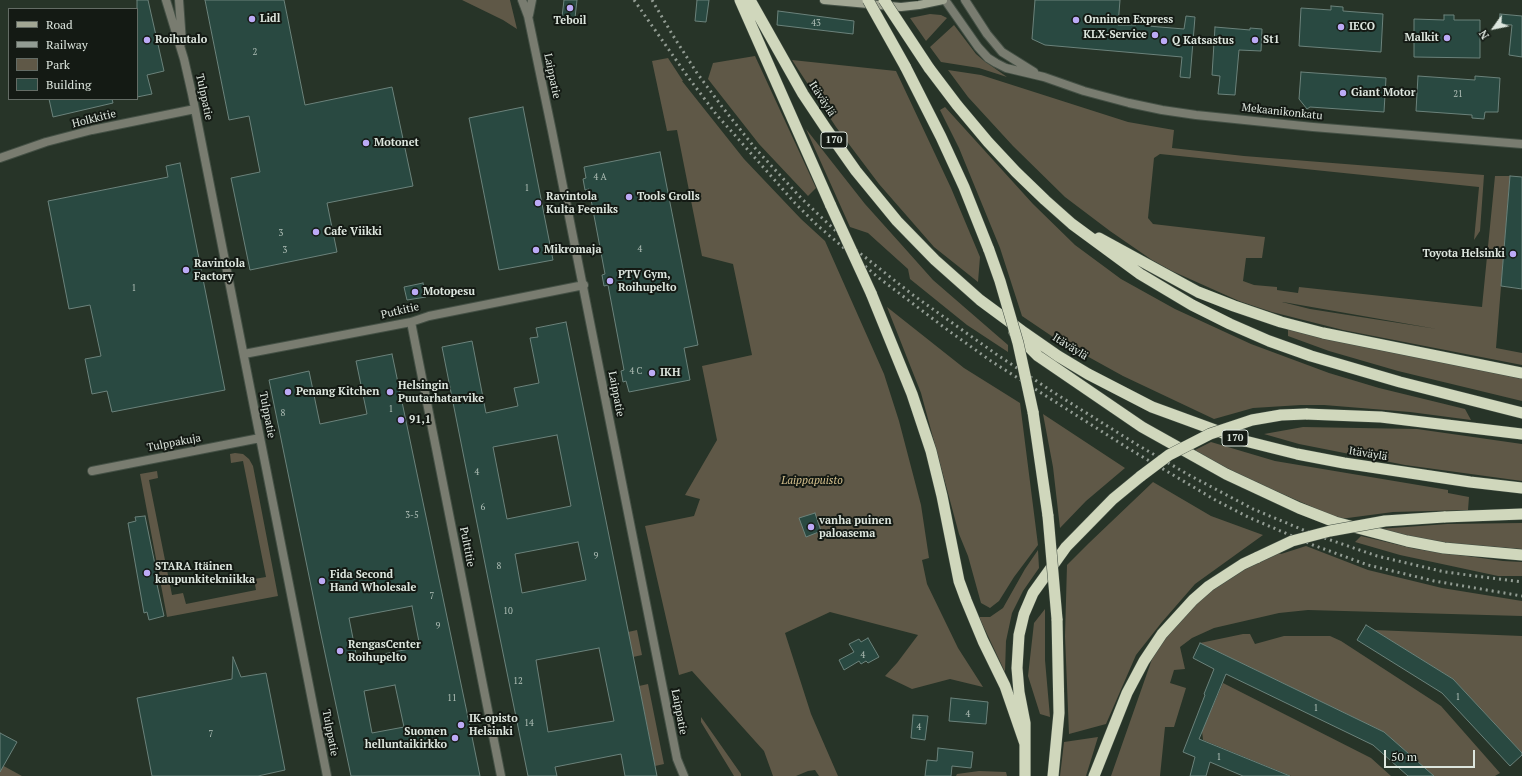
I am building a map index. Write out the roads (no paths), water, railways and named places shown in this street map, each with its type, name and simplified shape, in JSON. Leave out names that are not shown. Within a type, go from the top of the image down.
[{"type":"highway","points":[[740,0],[871,293],[912,394],[931,451],[942,496],[959,580],[975,623],[1005,686],[1024,744]]},
{"type":"highway","name":"Itäväylä","points":[[750,0],[807,100],[856,171],[897,220],[940,265],[980,300],[1028,336],[1058,356],[1088,374],[1152,407],[1244,441],[1297,454],[1344,463],[1470,482],[1522,488]]},
{"type":"highway","points":[[868,0],[905,66],[941,137],[964,187],[1000,281],[1018,344],[1033,412],[1048,516],[1057,619],[1059,713],[1053,776]]},
{"type":"highway","points":[[884,0],[929,68],[957,105],[1016,172],[1072,224],[1140,274],[1192,305],[1269,341],[1352,369],[1522,413]]},
{"type":"highway","points":[[1072,224],[1125,250],[1198,292],[1281,322],[1323,333],[1522,373]]},
{"type":"highway","points":[[980,300],[1038,356],[1142,427],[1226,474],[1299,508],[1335,522],[1370,532],[1444,548],[1522,555]]},
{"type":"highway","points":[[1025,776],[1025,723],[1019,692],[1017,651],[1024,614],[1033,594],[1043,577],[1075,537],[1113,499],[1170,455],[1210,434],[1252,420],[1281,415],[1306,414],[1381,417],[1522,434]]},
{"type":"highway","points":[[1094,776],[1127,693],[1144,661],[1162,634],[1183,610],[1209,586],[1228,574],[1258,556],[1292,541],[1330,531],[1385,521],[1522,514]]},
{"type":"main road","points":[[824,0],[901,7],[944,0]]},
{"type":"street","name":"Tulppatie","points":[[166,0],[184,59],[195,109],[327,776]]},
{"type":"street","name":"Tulppatie","points":[[179,0],[184,59]]},
{"type":"street","name":"Laippatie","points":[[522,0],[528,16],[584,284],[677,759],[684,776]]},
{"type":"street","name":"Laippatie","points":[[528,16],[532,0]]},
{"type":"street","name":"Mekaanikonkatu","points":[[944,0],[988,58],[1006,68],[1044,77],[1084,91],[1129,103],[1169,111],[1313,127],[1522,144]]},
{"type":"street","name":"Mekaanikonkatu","points":[[965,0],[987,34],[1002,52],[1044,77]]},
{"type":"street","name":"Holkkitie","points":[[0,158],[46,142],[92,130],[195,109]]},
{"type":"street","name":"Putkitie","points":[[244,354],[411,322],[428,316],[584,284]]},
{"type":"street","name":"Pulttitie","points":[[411,322],[501,776]]},
{"type":"street","name":"Tulppakuja","points":[[92,471],[260,438]]},
{"type":"railway","points":[[634,0],[716,114],[795,203],[817,225],[879,278],[991,361],[1131,450],[1217,501],[1248,517],[1313,545],[1368,565],[1434,581],[1522,596]]},
{"type":"railway","points":[[652,0],[697,73],[723,108],[755,148],[801,198],[856,250],[913,295],[996,354],[1136,444],[1189,475],[1253,509],[1313,534],[1377,556],[1445,572],[1522,582]]},
{"type":"place","name":"Teboil","points":[[570,8]]},
{"type":"place","name":"Lidl","points":[[252,19]]},
{"type":"place","name":"Onninen Express","points":[[1076,20]]},
{"type":"place","name":"IECO","points":[[1341,27]]},
{"type":"place","name":"KLX-Service","points":[[1155,35]]},
{"type":"place","name":"Malkit","points":[[1447,38]]},
{"type":"place","name":"Roihutalo","points":[[147,40]]},
{"type":"place","name":"St1","points":[[1255,40]]},
{"type":"place","name":"Q Katsastus","points":[[1164,41]]},
{"type":"place","name":"Giant Motor","points":[[1343,93]]},
{"type":"place","name":"Motonet","points":[[366,143]]},
{"type":"place","name":"Tools Grolls","points":[[629,197]]},
{"type":"place","name":"Ravintola Kulta Feeniks","points":[[538,203]]},
{"type":"place","name":"Cafe Viikki","points":[[316,232]]},
{"type":"place","name":"Mikromaja","points":[[536,250]]},
{"type":"place","name":"Toyota Helsinki","points":[[1513,254]]},
{"type":"place","name":"Ravintola Factory","points":[[186,270]]},
{"type":"place","name":"PTV Gym, Roihupelto","points":[[610,281]]},
{"type":"place","name":"Motopesu","points":[[415,292]]},
{"type":"place","name":"IKH","points":[[652,373]]},
{"type":"place","name":"Penang Kitchen","points":[[288,392]]},
{"type":"place","name":"Helsingin Puutarhatarvike","points":[[390,392]]},
{"type":"place","name":"91,1","points":[[401,420]]},
{"type":"place","name":"vanha puinen paloasema","points":[[811,527]]},
{"type":"place","name":"STARA Itäinen kaupunkitekniikka","points":[[147,573]]},
{"type":"place","name":"Fida Second Hand Wholesale","points":[[322,581]]},
{"type":"place","name":"RengasCenter Roihupelto","points":[[340,651]]},
{"type":"place","name":"IK-opisto Helsinki","points":[[461,725]]},
{"type":"place","name":"Suomen helluntaikirkko","points":[[455,738]]},
{"type":"park label","name":"Laippapuisto","points":[[812,481]]}]
